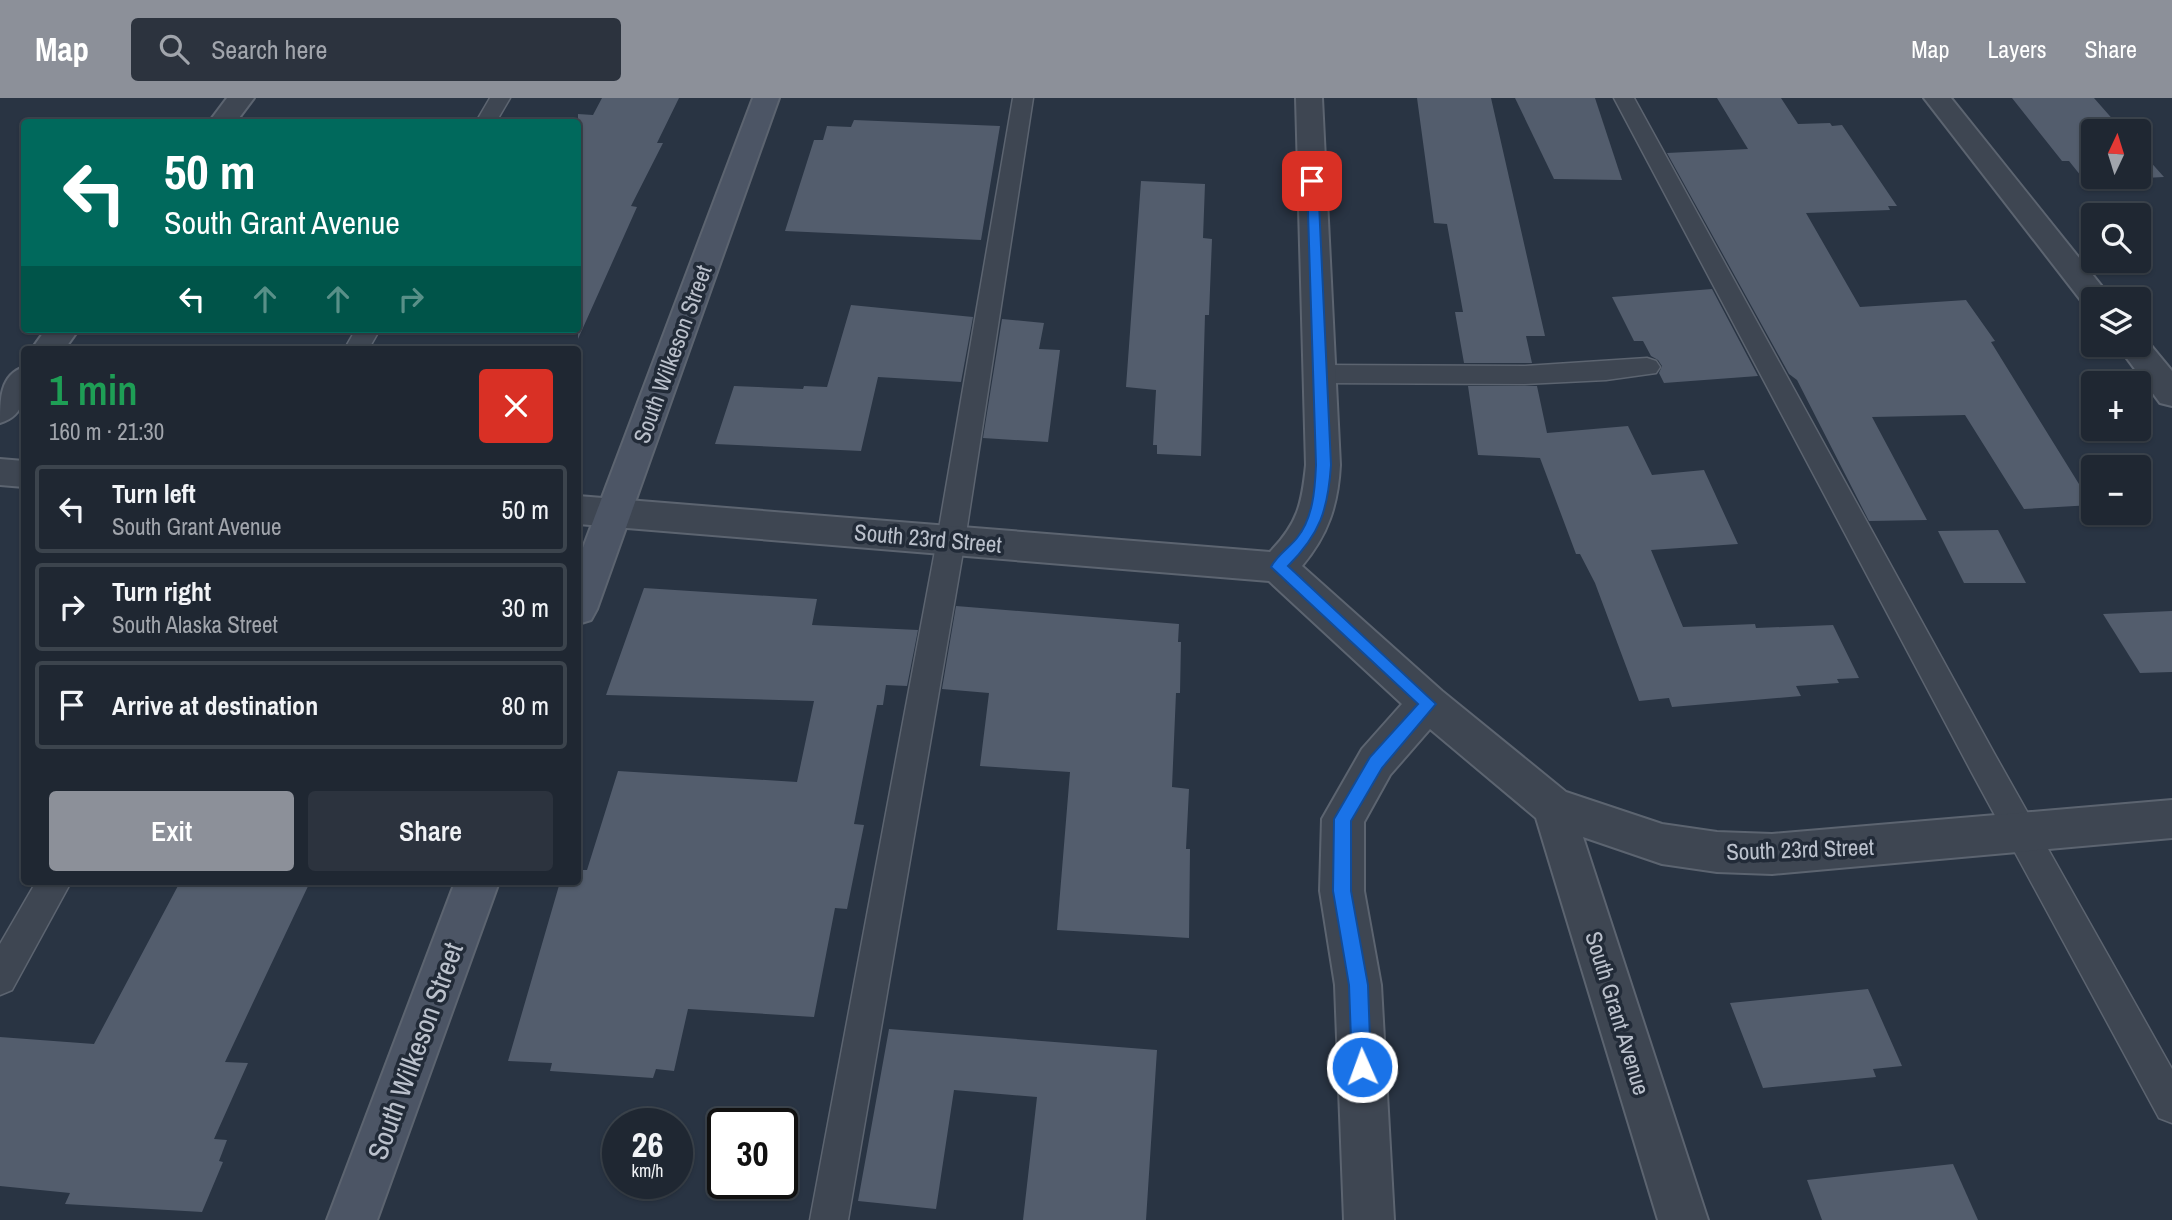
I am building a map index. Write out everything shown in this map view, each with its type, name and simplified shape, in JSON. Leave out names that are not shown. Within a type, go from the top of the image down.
[{"type":"street","points":[[224,119],[241,98]]},
{"type":"street","name":"South Wilkeson Street","points":[[581,601],[766,98]]},
{"type":"street","points":[[1309,98],[1324,465],[1319,509],[1304,541],[1278,567],[1428,704],[1376,762],[1343,819],[1342,891],[1358,985],[1369,1220]]},
{"type":"street","points":[[1937,98],[2087,287]]},
{"type":"street","points":[[2143,357],[2172,394]]},
{"type":"street","points":[[0,411],[21,383]]},
{"type":"street","points":[[0,472],[21,474]]},
{"type":"street","name":"South 23rd Street","points":[[581,510],[1278,567]]},
{"type":"street","name":"South 23rd Street","points":[[1428,704],[1553,807],[1661,844],[1717,852],[1772,854],[2172,819]]},
{"type":"street","name":"South Grant Avenue","points":[[1553,807],[1683,1220]]},
{"type":"street","name":"South Wilkeson Street","points":[[352,1220],[476,885]]},
{"type":"lane","points":[[488,119],[500,98]]},
{"type":"lane","points":[[829,1220],[951,540],[1023,98]]},
{"type":"lane","points":[[1624,98],[2172,1105]]},
{"type":"lane","points":[[1320,374],[1501,377],[1576,375],[1647,367]]},
{"type":"lane","points":[[0,978],[52,885]]},
{"type":"building","points":[[602,98],[679,98],[657,143],[663,143],[631,206],[637,207],[581,332],[581,119],[578,119],[578,114],[593,115]]},
{"type":"building","points":[[1417,98],[1491,98],[1545,336],[1526,336],[1532,363],[1464,363],[1455,312],[1463,312],[1447,224],[1434,223]]},
{"type":"building","points":[[1515,98],[1595,98],[1622,180],[1554,179]]},
{"type":"building","points":[[1717,98],[1781,98],[1798,124],[1842,125],[1897,206],[1888,206],[1890,210],[1806,213],[1860,307],[1966,300],[1995,341],[1991,342],[2081,487],[2081,506],[2024,509],[1965,415],[1872,417],[1927,520],[1869,521],[1797,380],[1789,374],[1667,153],[1748,149]]},
{"type":"building","points":[[2012,98],[2094,98],[2112,119],[2081,119],[2081,176],[2069,161],[2062,161]]},
{"type":"building","points":[[854,120],[1000,126],[981,240],[785,231],[814,140],[823,140],[827,126],[851,127]]},
{"type":"building","points":[[2151,162],[2164,177],[2151,178]]},
{"type":"building","points":[[1141,181],[1205,184],[1203,238],[1212,239],[1209,315],[1205,315],[1201,456],[1157,454],[1157,445],[1153,445],[1156,390],[1126,387]]},
{"type":"building","points":[[1712,289],[1758,376],[1664,383],[1659,373],[1662,366],[1651,356],[1643,341],[1634,341],[1612,297]]},
{"type":"building","points":[[851,305],[973,317],[961,382],[878,377],[861,451],[715,444],[734,386],[803,389],[804,386],[827,387]]},
{"type":"building","points":[[1002,319],[1044,323],[1039,349],[1060,350],[1048,442],[983,438]]},
{"type":"building","points":[[1468,386],[1537,386],[1547,433],[1628,426],[1652,475],[1704,470],[1738,544],[1651,550],[1683,627],[1833,625],[1859,678],[1837,679],[1839,683],[1796,686],[1801,696],[1672,707],[1669,698],[1639,701],[1595,583],[1580,554],[1576,554],[1540,458],[1478,455]]},
{"type":"building","points":[[1998,530],[2026,583],[1964,583],[1938,531]]},
{"type":"building","points":[[644,588],[817,599],[812,625],[918,630],[907,686],[886,685],[883,705],[877,705],[854,824],[864,825],[847,909],[835,908],[814,1017],[688,1009],[674,1071],[656,1069],[653,1078],[550,1071],[552,1063],[508,1061],[559,885],[581,885],[581,870],[587,870],[618,771],[797,782],[814,701],[606,695]]},
{"type":"building","points":[[956,606],[1179,624],[1180,693],[1176,693],[1172,787],[1189,789],[1186,849],[1190,849],[1189,938],[1057,930],[1070,772],[980,766],[989,693],[942,689]]},
{"type":"building","points":[[2172,611],[2172,672],[2140,673],[2103,614]]},
{"type":"building","points":[[178,885],[309,885],[225,1062],[248,1063],[214,1139],[227,1140],[219,1161],[223,1162],[202,1212],[65,1204],[70,1193],[0,1186],[0,1037],[94,1044]]},
{"type":"building","points":[[1868,989],[1902,1066],[1873,1069],[1876,1077],[1763,1088],[1730,1003]]},
{"type":"building","points":[[889,1029],[1157,1050],[1146,1220],[1023,1220],[1037,1097],[954,1090],[936,1209],[858,1201]]},
{"type":"building","points":[[1953,1164],[1978,1220],[1822,1220],[1807,1180]]},
{"type":"route","points":[[1312,181],[1324,465],[1322,491],[1319,509],[1304,541],[1278,567],[1428,704],[1376,762],[1343,819],[1342,891],[1358,985],[1362,1067]]}]
